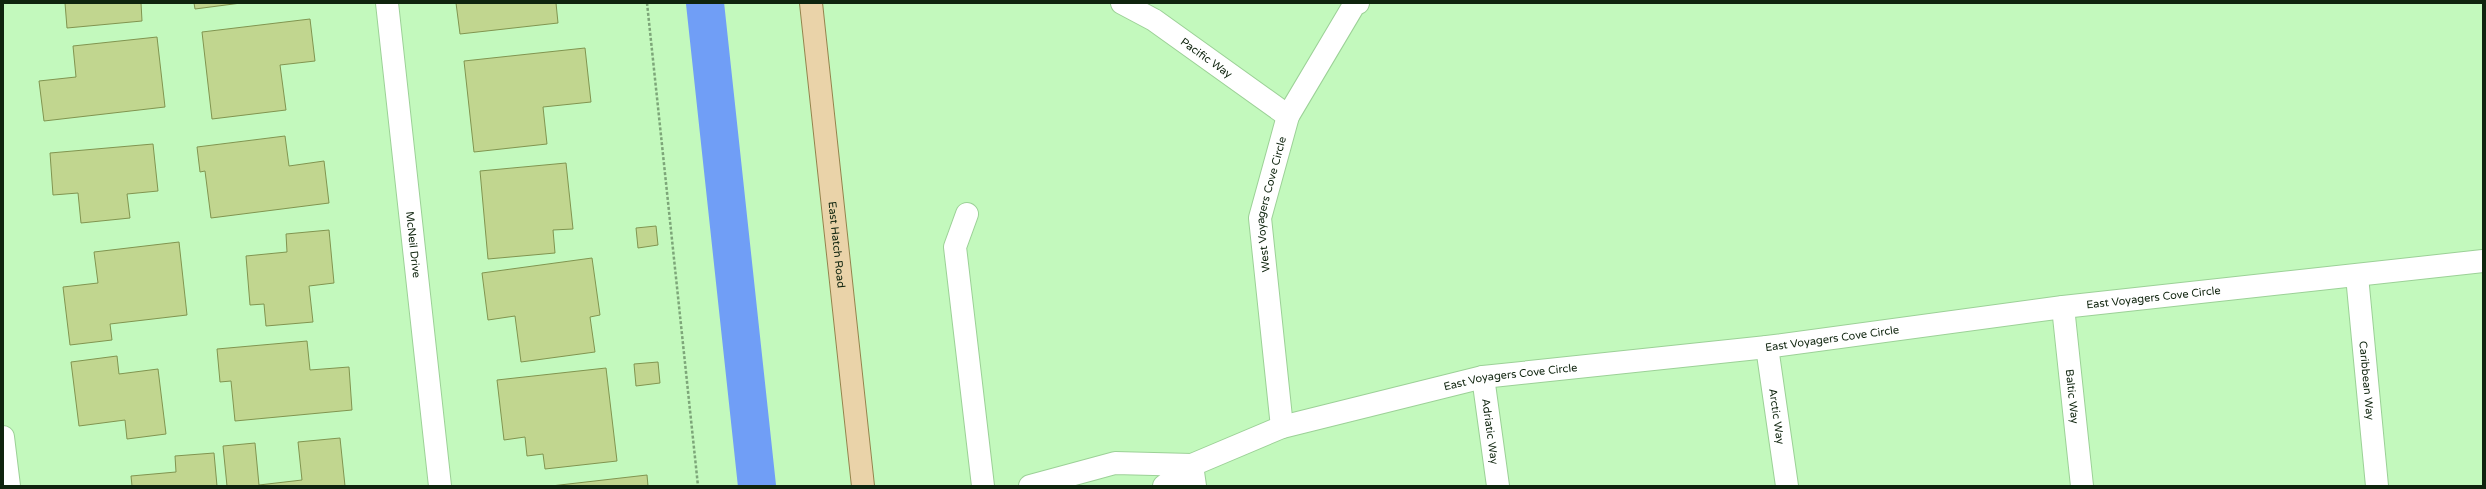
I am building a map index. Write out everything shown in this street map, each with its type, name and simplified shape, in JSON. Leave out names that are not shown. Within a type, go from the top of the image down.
[{"type":"main road","name":"East Hatch Road","points":[[811,3],[863,486]]},
{"type":"street","name":"McNeil Drive","points":[[387,3],[440,486]]},
{"type":"street","name":"Pacific Way","points":[[1122,3],[1154,20],[1288,116]]},
{"type":"street","name":"West Voyagers Cove Circle","points":[[1282,427],[1260,218],[1288,116],[1354,6],[1358,3]]},
{"type":"street","points":[[967,214],[955,247],[983,486]]},
{"type":"street","name":"East Voyagers Cove Circle","points":[[1164,486],[1192,464],[1282,427],[1483,377],[1767,348],[2063,307],[2483,261]]},
{"type":"street","name":"Caribbean Way","points":[[2357,276],[2377,486]]},
{"type":"street","name":"Baltic Way","points":[[2063,307],[2082,486]]},
{"type":"street","name":"Arctic Way","points":[[1767,348],[1787,486]]},
{"type":"street","name":"Adriatic Way","points":[[1483,377],[1498,486]]},
{"type":"street","points":[[3,437],[8,486]]},
{"type":"street","name":"East Voyagers Cove Circle","points":[[1030,486],[1115,463],[1192,464]]},
{"type":"street","points":[[1192,464],[1195,486]]},
{"type":"path","points":[[647,3],[698,486]]},
{"type":"building","points":[[65,3],[141,3],[142,21],[67,28]]},
{"type":"building","points":[[194,3],[241,3],[195,9]]},
{"type":"building","points":[[456,3],[556,3],[558,23],[460,34]]},
{"type":"building","points":[[310,19],[315,61],[280,65],[286,110],[212,119],[202,32]]},
{"type":"building","points":[[157,37],[165,107],[44,121],[39,81],[76,77],[73,46]]},
{"type":"building","points":[[585,48],[591,102],[543,107],[547,144],[474,152],[464,61]]},
{"type":"building","points":[[285,136],[289,166],[324,161],[329,203],[211,218],[205,171],[200,172],[197,147]]},
{"type":"building","points":[[153,144],[158,191],[127,194],[130,218],[81,223],[78,193],[53,195],[50,153]]},
{"type":"building","points":[[566,163],[573,229],[553,230],[555,253],[488,259],[480,171]]},
{"type":"building","points":[[656,226],[658,245],[638,248],[636,228]]},
{"type":"building","points":[[329,230],[334,283],[309,286],[313,322],[266,326],[264,304],[250,305],[246,256],[287,252],[286,234]]},
{"type":"building","points":[[179,242],[187,315],[110,324],[112,340],[70,345],[63,287],[98,283],[94,252]]},
{"type":"building","points":[[592,258],[600,315],[590,317],[595,352],[521,362],[515,316],[488,320],[482,273]]},
{"type":"building","points":[[307,341],[310,370],[349,367],[352,410],[235,421],[231,381],[220,382],[217,349]]},
{"type":"building","points":[[117,356],[119,374],[158,369],[166,434],[127,439],[125,420],[79,426],[71,362]]},
{"type":"building","points":[[658,362],[660,383],[636,386],[634,364]]},
{"type":"building","points":[[606,368],[617,461],[545,469],[543,454],[527,456],[525,437],[504,440],[497,380]]},
{"type":"building","points":[[340,438],[345,486],[227,486],[223,446],[255,443],[259,485],[302,480],[298,442]]},
{"type":"building","points":[[214,453],[217,486],[132,486],[131,476],[176,472],[175,456]]},
{"type":"building","points":[[647,475],[648,486],[551,486]]},
{"type":"waterway","points":[[705,3],[757,486]]}]
